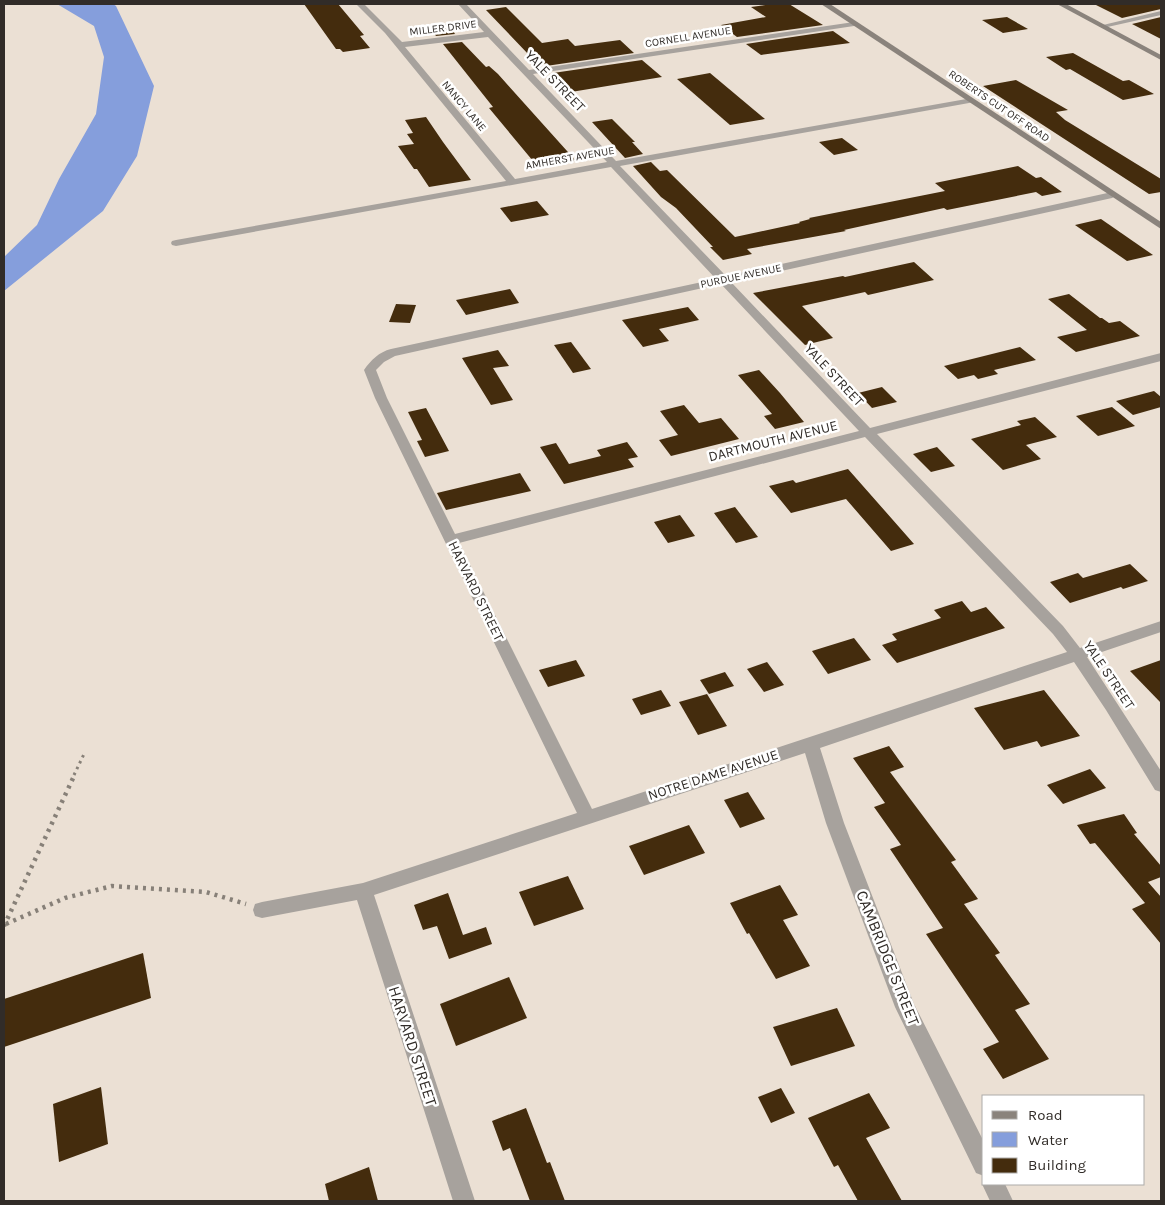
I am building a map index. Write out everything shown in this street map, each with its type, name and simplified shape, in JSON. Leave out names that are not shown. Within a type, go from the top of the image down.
[{"type":"street","name":"NANCY LANE","points":[[360,4],[399,45],[511,181]]},
{"type":"street","name":"YALE STREET","points":[[462,4],[868,433],[1058,630],[1117,712],[1161,785]]},
{"type":"street","name":"ROBERTS CUT OFF ROAD","points":[[824,4],[1161,226]]},
{"type":"street","points":[[1061,4],[1161,58]]},
{"type":"street","points":[[1103,26],[1161,13]]},
{"type":"street","name":"CORNELL AVENUE","points":[[526,73],[854,24]]},
{"type":"street","name":"MILLER DRIVE","points":[[399,45],[489,34]]},
{"type":"street","name":"AMHERST AVENUE","points":[[176,243],[511,181],[969,100]]},
{"type":"street","name":"PURDUE AVENUE","points":[[374,364],[380,358],[391,353],[1112,195]]},
{"type":"street","name":"DARTMOUTH AVENUE","points":[[451,540],[1161,357]]},
{"type":"street","name":"HARVARD STREET","points":[[374,364],[370,370],[381,398],[587,816]]},
{"type":"street","name":"NOTRE DAME AVENUE","points":[[262,910],[363,891],[969,692],[1161,626]]},
{"type":"street","name":"CAMBRIDGE STREET","points":[[810,743],[835,823],[905,1007],[982,1161]]},
{"type":"street","name":"HARVARD STREET","points":[[363,891],[464,1201]]},
{"type":"street","points":[[994,1185],[1002,1201]]},
{"type":"path","points":[[5,925],[84,752]]},
{"type":"path","points":[[5,925],[65,898],[112,886],[206,892],[262,910]]},
{"type":"water","points":[[57,4],[113,4],[116,6],[154,86],[137,156],[103,211],[4,291],[4,257],[37,225],[59,179],[96,114],[104,57],[94,26]]},
{"type":"building","points":[[304,4],[338,4],[364,35],[360,36],[370,48],[343,52],[340,49],[336,49]]},
{"type":"building","points":[[789,4],[823,25],[737,37],[721,25],[766,17],[751,7]]},
{"type":"building","points":[[1094,4],[1161,4],[1161,9],[1122,18]]},
{"type":"building","points":[[506,7],[542,43],[568,39],[575,46],[620,40],[634,53],[546,66],[535,54],[529,55],[486,10]]},
{"type":"building","points":[[1007,17],[1028,29],[1003,33],[982,20]]},
{"type":"building","points":[[1161,17],[1161,39],[1132,24]]},
{"type":"building","points":[[448,24],[455,34],[436,36],[429,26]]},
{"type":"building","points":[[833,31],[850,43],[761,55],[746,44]]},
{"type":"building","points":[[462,42],[486,67],[489,66],[498,74],[576,161],[541,167],[536,160],[533,161],[489,108],[493,107],[443,44]]},
{"type":"building","points":[[1073,53],[1123,81],[1129,80],[1154,94],[1123,100],[1070,69],[1066,70],[1046,57]]},
{"type":"building","points":[[642,60],[662,77],[571,92],[553,73]]},
{"type":"building","points":[[710,73],[765,119],[730,125],[677,79]]},
{"type":"building","points":[[1016,80],[1068,110],[1056,112],[1065,120],[1161,179],[1161,192],[1149,194],[983,86]]},
{"type":"building","points":[[426,117],[471,180],[429,187],[417,169],[414,169],[398,146],[414,144],[407,134],[413,133],[405,120]]},
{"type":"building","points":[[612,119],[635,142],[632,142],[643,154],[625,158],[592,122]]},
{"type":"building","points":[[842,138],[858,150],[834,155],[819,142]]},
{"type":"building","points":[[651,162],[660,171],[667,170],[735,237],[800,223],[809,218],[945,191],[935,183],[1018,166],[1036,178],[1041,177],[1062,192],[1042,196],[1036,192],[947,210],[944,208],[844,230],[846,231],[747,249],[752,254],[723,260],[676,208],[661,197],[633,166]]},
{"type":"building","points":[[537,201],[549,215],[511,222],[500,208]]},
{"type":"building","points":[[1101,219],[1153,255],[1127,261],[1075,225]]},
{"type":"building","points":[[914,262],[934,280],[868,295],[865,292],[802,306],[833,338],[805,345],[753,293],[845,277]]},
{"type":"building","points":[[510,289],[519,303],[466,315],[456,300]]},
{"type":"building","points":[[1069,294],[1100,318],[1109,323],[1120,321],[1140,336],[1076,352],[1057,337],[1087,330],[1048,299]]},
{"type":"building","points":[[396,304],[416,305],[410,323],[389,322]]},
{"type":"building","points":[[688,307],[699,320],[659,329],[669,341],[643,347],[622,320]]},
{"type":"building","points":[[571,342],[591,369],[573,373],[554,345]]},
{"type":"building","points":[[1020,347],[1036,360],[994,370],[998,374],[978,379],[974,375],[958,379],[944,366]]},
{"type":"building","points":[[498,350],[509,366],[493,368],[513,400],[491,405],[462,358]]},
{"type":"building","points":[[759,370],[804,422],[775,429],[764,416],[772,414],[738,375]]},
{"type":"building","points":[[882,387],[897,402],[872,408],[858,393]]},
{"type":"building","points":[[1154,391],[1161,397],[1161,407],[1133,415],[1116,401]]},
{"type":"building","points":[[684,405],[699,423],[721,418],[739,439],[671,456],[659,440],[678,435],[660,411]]},
{"type":"building","points":[[1112,407],[1135,426],[1098,436],[1076,416]]},
{"type":"building","points":[[426,408],[449,451],[425,457],[417,441],[422,440],[408,412]]},
{"type":"building","points":[[1035,417],[1057,437],[1026,445],[1041,459],[1003,470],[971,439],[1021,425],[1017,421]]},
{"type":"building","points":[[627,442],[638,457],[628,459],[634,467],[564,484],[540,447],[556,443],[569,464],[601,456],[597,450]]},
{"type":"building","points":[[937,447],[955,466],[931,472],[913,454]]},
{"type":"building","points":[[848,469],[914,544],[891,551],[846,499],[791,513],[769,486],[793,480],[796,483]]},
{"type":"building","points":[[520,473],[531,491],[446,510],[437,493]]},
{"type":"building","points":[[735,507],[758,537],[736,543],[714,513]]},
{"type":"building","points":[[680,515],[695,536],[668,543],[654,522]]},
{"type":"building","points":[[1130,564],[1148,581],[1123,589],[1121,587],[1070,603],[1050,582],[1078,573],[1083,578]]},
{"type":"building","points":[[962,601],[971,612],[986,607],[1005,628],[897,663],[882,645],[897,640],[892,634],[941,618],[934,610]]},
{"type":"building","points":[[854,638],[871,660],[828,674],[812,651]]},
{"type":"building","points":[[576,660],[585,676],[548,687],[539,670]]},
{"type":"building","points":[[1161,660],[1161,703],[1130,671]]},
{"type":"building","points":[[767,662],[784,685],[764,692],[747,669]]},
{"type":"building","points":[[725,672],[734,686],[709,694],[700,680]]},
{"type":"building","points":[[661,690],[671,706],[641,715],[632,699]]},
{"type":"building","points":[[1044,690],[1080,736],[1041,747],[1037,741],[1004,750],[974,708]]},
{"type":"building","points":[[707,694],[727,726],[698,735],[679,702]]},
{"type":"building","points":[[889,746],[904,767],[890,772],[956,860],[951,862],[978,899],[964,904],[1000,953],[995,955],[1030,1004],[1015,1010],[1049,1059],[1003,1079],[983,1049],[999,1042],[926,934],[943,928],[890,849],[901,845],[874,807],[885,803],[853,758]]},
{"type":"building","points":[[1090,769],[1106,788],[1063,804],[1047,785]]},
{"type":"building","points":[[748,792],[765,819],[740,828],[724,800]]},
{"type":"building","points":[[1124,814],[1137,833],[1134,834],[1161,866],[1161,877],[1148,882],[1161,897],[1161,944],[1132,909],[1145,903],[1095,843],[1090,844],[1077,825]]},
{"type":"building","points":[[689,825],[705,853],[644,875],[629,846]]},
{"type":"building","points":[[568,876],[584,909],[534,926],[519,892]]},
{"type":"building","points":[[780,885],[798,915],[783,920],[810,966],[776,979],[749,933],[747,934],[730,903]]},
{"type":"building","points":[[448,893],[463,935],[486,927],[492,944],[449,959],[437,926],[423,930],[414,905]]},
{"type":"building","points":[[143,953],[151,998],[4,1047],[4,999]]},
{"type":"building","points":[[509,977],[527,1018],[456,1046],[440,1004]]},
{"type":"building","points":[[837,1008],[855,1046],[791,1066],[773,1027]]},
{"type":"building","points":[[101,1087],[108,1144],[59,1162],[53,1104]]},
{"type":"building","points":[[781,1088],[795,1113],[771,1123],[758,1097]]},
{"type":"building","points":[[869,1093],[890,1128],[866,1138],[902,1201],[858,1201],[838,1165],[834,1167],[808,1118]]},
{"type":"building","points":[[526,1108],[547,1163],[550,1162],[565,1201],[530,1201],[510,1148],[503,1151],[492,1121]]},
{"type":"building","points":[[369,1167],[378,1201],[329,1201],[325,1184]]}]
